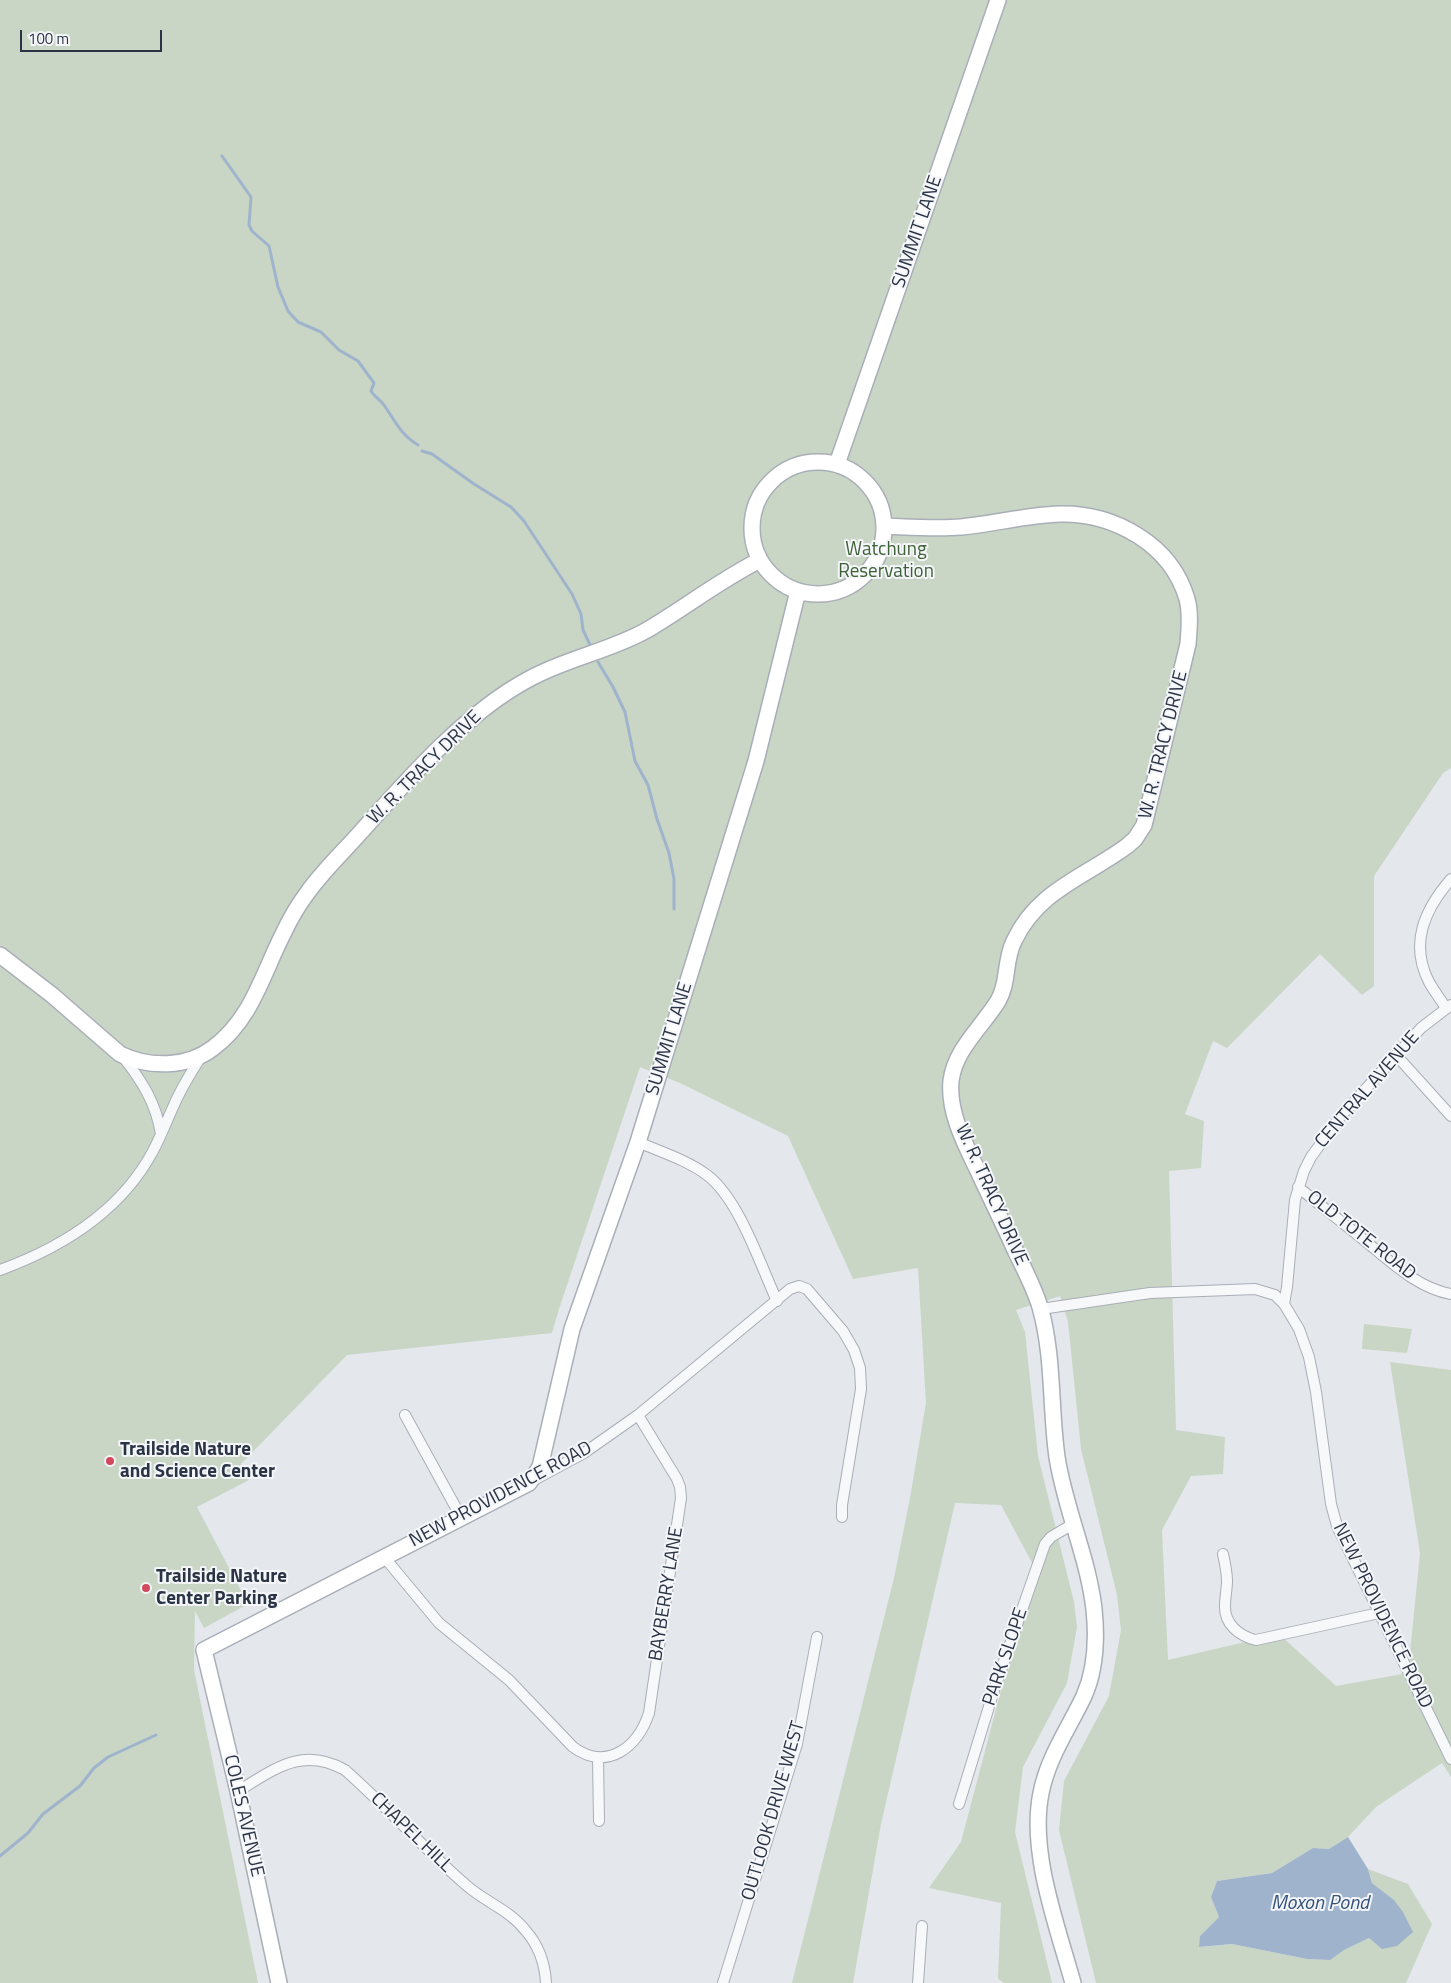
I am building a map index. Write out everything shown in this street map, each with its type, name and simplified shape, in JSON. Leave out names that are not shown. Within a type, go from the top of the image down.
[{"type":"street","name":"SUMMIT LANE","points":[[837,464],[998,0]]},
{"type":"street","points":[[815,461],[837,464],[856,473],[871,487],[881,505],[885,526],[882,547],[872,566],[858,581],[839,590],[818,594],[798,591],[776,579],[760,560],[753,539],[752,517],[760,496],[774,478],[793,466],[815,461]]},
{"type":"street","name":"W. R. TRACY DRIVE","points":[[885,526],[961,527],[1060,514],[1094,517],[1115,523],[1140,537],[1163,556],[1173,568],[1182,584],[1187,601],[1188,644],[1144,825],[1135,839],[1127,846],[1052,894],[1028,916],[1009,951],[1001,995],[962,1050],[953,1071],[951,1093],[959,1130],[1028,1276],[1041,1309],[1051,1372],[1058,1458],[1092,1597],[1096,1627],[1095,1652],[1089,1681],[1048,1766],[1041,1791],[1038,1816],[1041,1860],[1073,1983]]},
{"type":"street","name":"W. R. TRACY DRIVE","points":[[0,1270],[50,1250],[98,1218],[133,1183],[161,1135],[174,1104],[203,1055],[226,1036],[252,1002],[282,936],[308,892],[379,812],[451,736],[496,700],[528,679],[554,667],[624,641],[648,629],[735,573],[760,560]]},
{"type":"street","name":"SUMMIT LANE","points":[[529,1483],[540,1467],[572,1330],[638,1142],[756,761],[798,591]]},
{"type":"street","points":[[1449,1007],[1426,977],[1420,942],[1423,925],[1429,909],[1451,878]]},
{"type":"street","name":"W. R. TRACY DRIVE","points":[[0,955],[52,995],[120,1054],[147,1090],[156,1112],[161,1135]]},
{"type":"street","name":"CENTRAL AVENUE","points":[[1284,1304],[1298,1187],[1317,1147],[1341,1116],[1421,1028],[1449,1007]]},
{"type":"street","name":"W. R. TRACY DRIVE","points":[[120,1054],[133,1060],[161,1064],[176,1063],[203,1055]]},
{"type":"street","points":[[1396,1055],[1451,1116]]},
{"type":"street","points":[[638,1142],[699,1169],[722,1189],[734,1206],[777,1301]]},
{"type":"street","name":"OLD TOTE ROAD","points":[[1298,1187],[1399,1268],[1418,1281],[1451,1294]]},
{"type":"street","name":"NEW PROVIDENCE ROAD","points":[[204,1650],[385,1558],[584,1453],[638,1415],[790,1289],[799,1286],[807,1289],[843,1331],[854,1350],[860,1368],[861,1389],[842,1505],[842,1517]]},
{"type":"street","points":[[1041,1309],[1133,1295],[1255,1289],[1275,1296],[1284,1304]]},
{"type":"street","name":"NEW PROVIDENCE ROAD","points":[[1284,1304],[1304,1342],[1313,1373],[1334,1515],[1379,1613],[1451,1759]]},
{"type":"street","points":[[405,1415],[461,1517]]},
{"type":"street","name":"BAYBERRY LANE","points":[[598,1758],[614,1755],[629,1745],[641,1731],[647,1718],[681,1498],[677,1479],[638,1415]]},
{"type":"street","name":"PARK SLOPE","points":[[958,1804],[995,1687],[1046,1544],[1051,1537],[1073,1524]]},
{"type":"street","points":[[1223,1554],[1227,1574],[1224,1608],[1226,1615],[1233,1628],[1249,1639],[1256,1640],[1379,1613]]},
{"type":"street","points":[[385,1558],[438,1623],[509,1680],[573,1748],[598,1758],[599,1821]]},
{"type":"street","name":"OUTLOOK DRIVE WEST","points":[[723,1983],[797,1744],[817,1637]]},
{"type":"street","name":"COLES AVENUE","points":[[204,1650],[238,1791],[279,1983]]},
{"type":"street","name":"CHAPEL HILL","points":[[238,1791],[281,1766],[303,1759],[322,1760],[345,1770],[467,1886],[508,1913],[522,1926],[538,1949],[544,1967],[546,1983]]},
{"type":"street","points":[[918,1983],[922,1926]]},
{"type":"green space","name":"Watchung Reservation","points":[[0,0],[1451,0],[1451,768],[1443,773],[1374,876],[1374,986],[1362,995],[1320,954],[1227,1048],[1213,1041],[1185,1114],[1204,1121],[1201,1168],[1169,1171],[1176,1430],[1225,1437],[1223,1474],[1191,1476],[1162,1530],[1168,1660],[1279,1634],[1336,1686],[1408,1673],[1420,1553],[1390,1362],[1451,1370],[1451,1777],[1442,1763],[1376,1807],[1348,1837],[1329,1849],[1313,1848],[1272,1873],[1217,1881],[1211,1897],[1219,1917],[1200,1936],[1200,1947],[1232,1944],[1307,1959],[1329,1960],[1344,1950],[1369,1938],[1382,1948],[1394,1900],[1372,1883],[1368,1869],[1408,1884],[1432,1924],[1406,1983],[1096,1983],[1059,1830],[1064,1781],[1109,1696],[1121,1630],[1117,1595],[1081,1449],[1068,1322],[1060,1296],[1016,1310],[1025,1332],[1038,1456],[1074,1602],[1077,1627],[1067,1683],[1023,1767],[1015,1832],[1052,1983],[1004,1983],[998,1979],[1001,1903],[929,1888],[961,1842],[1011,1652],[1038,1574],[1001,1505],[955,1503],[881,1824],[853,1983],[792,1983],[894,1578],[910,1498],[926,1403],[918,1268],[853,1279],[788,1136],[680,1083],[640,1067],[552,1333],[347,1355],[241,1464],[249,1480],[197,1507],[248,1604],[204,1628],[195,1611],[194,1670],[258,1983],[0,1983]]},
{"type":"green space","points":[[1364,1324],[1412,1329],[1407,1353],[1362,1349]]},
{"type":"water","name":"Moxon Pond","points":[[1348,1837],[1368,1869],[1372,1883],[1394,1900],[1403,1912],[1413,1932],[1397,1946],[1382,1949],[1369,1938],[1344,1950],[1330,1960],[1307,1959],[1232,1944],[1199,1947],[1200,1936],[1219,1917],[1211,1897],[1217,1881],[1272,1873],[1313,1848],[1329,1849]]},
{"type":"waterway","points":[[222,156],[251,197],[249,225],[252,231],[269,246],[278,287],[288,311],[298,322],[321,332],[339,350],[358,361],[374,383],[372,393],[384,405],[403,432],[418,445]]},
{"type":"waterway","points":[[422,451],[432,454],[474,484],[511,507],[524,521],[572,594],[581,614],[583,630],[591,647]]},
{"type":"waterway","points":[[598,662],[625,712],[635,761],[648,785],[669,853],[674,879],[674,909]]},
{"type":"waterway","points":[[0,1856],[28,1833],[43,1814],[80,1786],[94,1768],[108,1757],[156,1735]]},
{"type":"place","name":"Trailside Nature and Science Center","points":[[110,1461]]},
{"type":"place","name":"Trailside Nature Center Parking","points":[[146,1588]]}]
